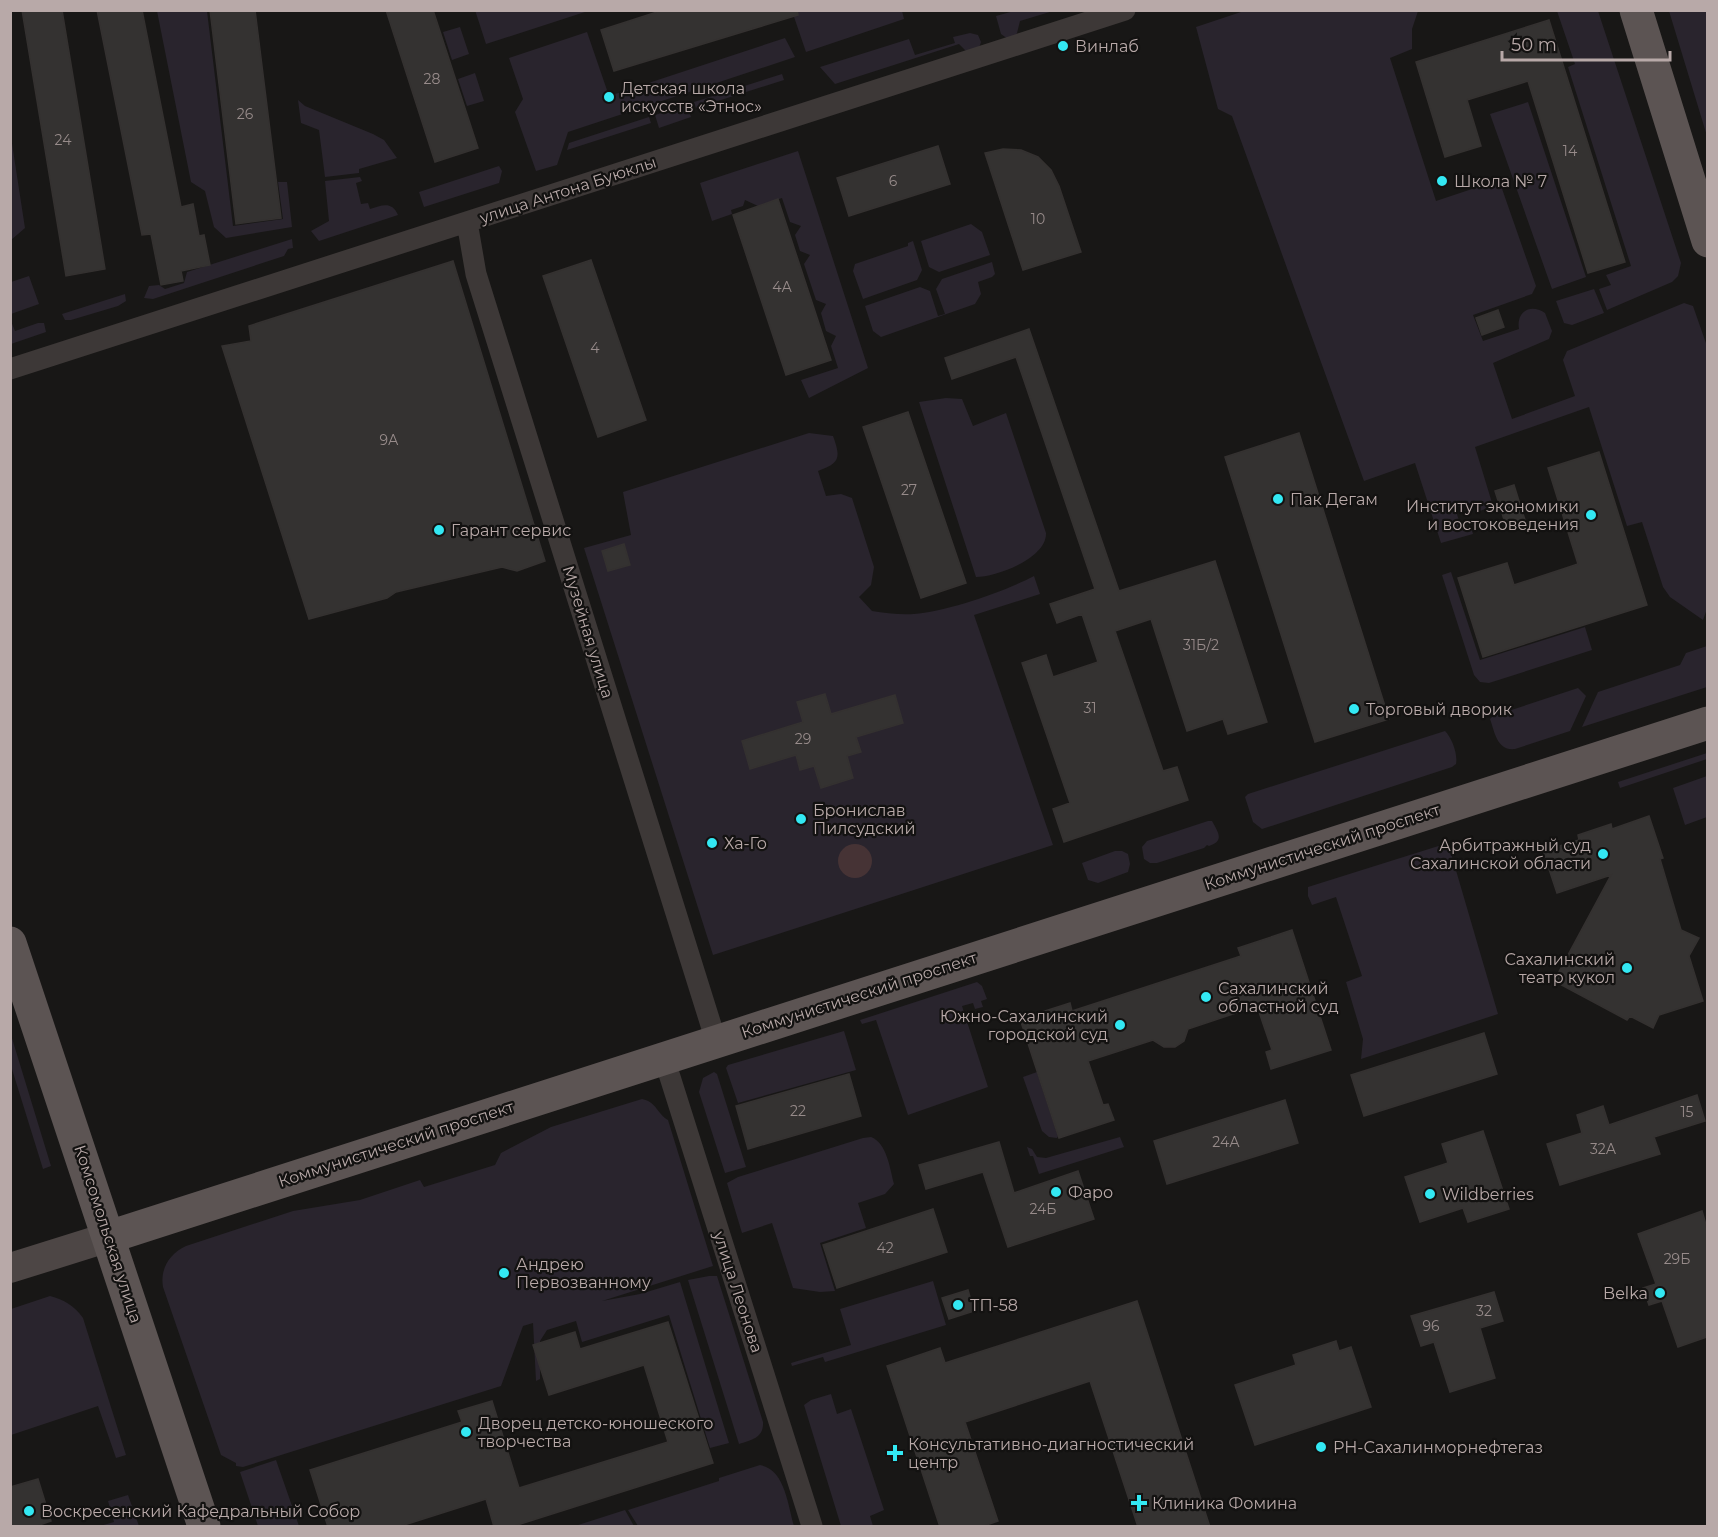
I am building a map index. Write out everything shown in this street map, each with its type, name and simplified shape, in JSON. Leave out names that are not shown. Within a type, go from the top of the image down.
[{"type":"main road","points":[[1636,10],[1707,241]]},
{"type":"main road","name":"Коммунистический проспект","points":[[10,1268],[1707,723]]},
{"type":"main road","name":"Комсомольская улица","points":[[10,943],[204,1527]]},
{"type":"street","name":"улица Антона Буюклы","points":[[10,369],[1125,10]]},
{"type":"street","name":"Музейная улица","points":[[467,222],[476,274],[716,1041]]},
{"type":"street","name":"улица Леонова","points":[[664,1058],[812,1527]]},
{"type":"shaded area","points":[[475,10],[588,10],[588,11],[486,44]]},
{"type":"shaded area","name":"Школа № 7","points":[[1247,10],[1418,11],[1412,29],[1412,49],[1390,58],[1436,201],[1493,182],[1500,183],[1536,286],[1532,294],[1473,315],[1483,341],[1519,329],[1522,314],[1529,309],[1545,313],[1552,331],[1549,339],[1493,363],[1512,419],[1575,396],[1563,360],[1567,351],[1684,303],[1693,306],[1708,349],[1708,606],[1703,620],[1670,597],[1663,587],[1642,522],[1627,526],[1589,407],[1475,447],[1493,506],[1480,511],[1477,501],[1455,508],[1462,530],[1471,527],[1473,534],[1441,543],[1415,463],[1364,481],[1232,116],[1218,109],[1196,27]]},
{"type":"shaded area","points":[[157,11],[207,11],[233,226],[283,219],[278,182],[287,182],[292,227],[226,238],[214,227],[205,191],[191,182]]},
{"type":"shaded area","points":[[792,11],[902,11],[904,19],[806,52]]},
{"type":"shaded area","points":[[1014,11],[1053,11],[1020,21],[1016,37],[1008,39],[1001,34],[996,16]]},
{"type":"shaded area","points":[[1557,11],[1598,11],[1681,263],[1678,276],[1672,282],[1607,310],[1599,289],[1611,285],[1606,275],[1631,266],[1568,67],[1575,64]]},
{"type":"shaded area","points":[[1669,11],[1707,11],[1707,136]]},
{"type":"shaded area","points":[[460,27],[469,54],[452,60],[443,32]]},
{"type":"shaded area","points":[[587,32],[609,96],[785,38],[795,57],[568,132],[557,165],[536,171],[515,112],[523,99],[509,58]]},
{"type":"shaded area","points":[[970,33],[978,35],[981,42],[979,48],[967,52],[959,44],[835,84],[820,67],[909,39],[915,55],[955,43],[953,37]]},
{"type":"shaded area","points":[[475,73],[484,101],[467,106],[458,79]]},
{"type":"shaded area","points":[[782,74],[784,80],[696,108],[694,102]]},
{"type":"shaded area","points":[[298,100],[305,106],[384,140],[397,158],[359,169],[359,173],[325,177],[319,130],[301,123]]},
{"type":"shaded area","points":[[1528,102],[1586,277],[1552,289],[1490,114]]},
{"type":"shaded area","points":[[687,105],[691,117],[659,128],[655,115]]},
{"type":"shaded area","points":[[649,117],[651,123],[567,150],[569,143]]},
{"type":"shaded area","points":[[11,137],[25,228],[10,240]]},
{"type":"shaded area","points":[[798,151],[868,368],[809,398],[801,380],[838,368],[831,346],[836,336],[826,331],[821,313],[826,304],[816,300],[804,264],[810,255],[800,251],[795,235],[801,226],[790,222],[782,198],[758,206],[745,200],[743,206],[731,210],[732,214],[712,221],[700,183]]},
{"type":"shaded area","points":[[499,166],[502,171],[499,183],[424,207],[419,192]]},
{"type":"shaded area","points":[[360,177],[362,181],[356,183],[361,204],[368,203],[370,209],[383,205],[390,206],[398,215],[319,241],[311,231],[329,221],[325,181]]},
{"type":"shaded area","points":[[971,224],[982,232],[990,255],[939,272],[929,267],[921,241]]},
{"type":"shaded area","points":[[292,239],[293,248],[288,249],[284,256],[153,299],[144,298],[149,286],[159,285],[165,289],[184,283],[187,272]]},
{"type":"shaded area","points":[[913,241],[922,270],[917,280],[863,299],[853,271],[855,264],[908,246],[908,243]]},
{"type":"shaded area","points":[[992,262],[995,274],[978,282],[981,294],[975,304],[881,337],[873,331],[865,306],[920,287],[930,291],[938,316],[945,314],[936,289],[942,279]]},
{"type":"shaded area","points":[[29,276],[39,304],[11,314],[11,282]]},
{"type":"shaded area","points":[[1594,289],[1604,313],[1572,325],[1564,323],[1556,301]]},
{"type":"shaded area","points":[[125,294],[126,301],[118,306],[71,320],[65,320],[62,314]]},
{"type":"shaded area","points":[[10,319],[15,331],[44,323],[46,332],[11,344]]},
{"type":"shaded area","points":[[946,398],[962,399],[973,426],[1006,413],[1046,533],[1044,542],[1030,558],[996,574],[976,577],[919,402]]},
{"type":"shaded area","points":[[809,433],[833,436],[837,459],[831,465],[818,471],[826,496],[841,494],[852,498],[874,567],[871,585],[859,597],[872,611],[909,614],[942,609],[992,594],[1034,576],[1040,594],[974,615],[1053,845],[713,955],[584,548],[631,535],[623,492]]},
{"type":"shaded area","points":[[1451,572],[1480,660],[1585,627],[1592,650],[1489,683],[1480,682],[1474,675],[1442,575]]},
{"type":"shaded area","points":[[1707,646],[1707,687],[1582,727],[1598,692],[1680,665],[1686,653]]},
{"type":"shaded area","points":[[1578,688],[1586,696],[1570,731],[1515,749],[1509,749],[1500,744],[1490,719],[1493,716]]},
{"type":"shaded area","points":[[1445,731],[1455,751],[1456,764],[1452,767],[1262,829],[1253,822],[1245,797],[1248,794]]},
{"type":"shaded area","points":[[1707,753],[1707,759],[1620,788],[1618,782]]},
{"type":"shaded area","points":[[1707,776],[1707,817],[1685,825],[1673,788]]},
{"type":"shaded area","points":[[1212,821],[1218,832],[1219,839],[1214,844],[1157,863],[1150,863],[1144,859],[1142,847],[1147,841]]},
{"type":"shaded area","points":[[1448,843],[1498,1014],[1361,1059],[1363,1039],[1346,982],[1362,976],[1336,897],[1312,905],[1308,896],[1308,887]]},
{"type":"shaded area","points":[[855,844],[867,849],[872,861],[867,873],[855,878],[843,873],[838,861],[843,849]]},
{"type":"shaded area","points":[[1115,851],[1128,854],[1130,864],[1128,872],[1098,883],[1088,880],[1082,863]]},
{"type":"shaded area","points":[[977,982],[982,986],[987,999],[981,1001],[983,1007],[975,1009],[973,1003],[962,1006],[988,1087],[908,1115],[876,1020],[862,1024],[860,1020]]},
{"type":"shaded area","points":[[844,1031],[856,1070],[738,1103],[726,1068],[728,1065]]},
{"type":"shaded area","points":[[11,1035],[51,1166],[43,1169],[11,1066]]},
{"type":"shaded area","points":[[714,1072],[717,1074],[746,1167],[725,1173],[699,1092],[703,1078]]},
{"type":"shaded area","points":[[1037,1072],[1057,1138],[1049,1137],[1042,1131],[1023,1077]]},
{"type":"shaded area","points":[[642,1099],[654,1105],[668,1120],[713,1266],[602,1301],[640,1294],[680,1282],[729,1443],[710,1448],[669,1315],[582,1342],[576,1321],[547,1330],[540,1341],[540,1379],[536,1381],[533,1323],[523,1326],[501,1386],[243,1467],[236,1466],[236,1463],[221,1455],[163,1287],[164,1268],[175,1253],[186,1246],[293,1211],[360,1200],[420,1180],[424,1187],[495,1165],[501,1153],[551,1127]]},
{"type":"shaded area","points":[[871,1137],[881,1145],[884,1151],[894,1184],[885,1194],[858,1203],[866,1228],[820,1243],[835,1291],[820,1292],[793,1288],[772,1223],[742,1233],[727,1183],[738,1177]]},
{"type":"shaded area","points":[[1120,1137],[1124,1147],[1039,1174],[1033,1156],[1030,1156],[1027,1147],[1032,1149],[1037,1157],[1046,1158]]},
{"type":"shaded area","points":[[717,1276],[763,1422],[759,1435],[739,1444],[688,1280]]},
{"type":"shaded area","points":[[933,1281],[946,1325],[825,1362],[823,1357],[792,1366],[791,1363],[851,1345],[840,1309]]},
{"type":"shaded area","points":[[50,1296],[68,1304],[83,1318],[126,1455],[116,1458],[98,1406],[11,1435],[11,1309]]},
{"type":"shaded area","points":[[831,1394],[837,1414],[851,1409],[884,1510],[870,1516],[873,1526],[841,1526],[804,1405],[811,1400]]},
{"type":"shaded area","points":[[276,1460],[299,1526],[258,1526],[240,1472]]},
{"type":"shaded area","points":[[760,1465],[775,1473],[780,1481],[794,1526],[638,1526],[628,1510],[719,1481],[719,1478]]},
{"type":"shaded area","points":[[128,1495],[139,1526],[100,1526],[114,1522],[108,1501]]},
{"type":"shaded area","points":[[625,1510],[634,1526],[575,1526]]},
{"type":"building","points":[[22,10],[62,10],[105,269],[66,276]]},
{"type":"building","points":[[97,10],[142,10],[181,207],[193,204],[199,236],[204,235],[210,265],[181,271],[183,281],[161,285],[151,234],[142,235]]},
{"type":"building","points":[[210,10],[255,10],[281,218],[236,224]]},
{"type":"building","points":[[386,10],[433,10],[478,148],[435,162]]},
{"type":"building","points":[[663,10],[797,10],[798,15],[614,71],[601,30]]},
{"type":"building","points":[[1549,20],[1625,262],[1588,273],[1528,81],[1467,100],[1481,146],[1445,157],[1416,62]]},
{"type":"building","points":[[938,146],[950,184],[849,216],[837,178]]},
{"type":"building","points":[[1003,149],[1021,150],[1038,157],[1051,170],[1059,186],[1081,252],[1023,270],[985,153]]},
{"type":"building","points":[[778,199],[831,360],[786,375],[733,215]]},
{"type":"building","points":[[591,260],[646,420],[598,437],[543,276]]},
{"type":"building","points":[[453,261],[545,561],[517,571],[502,567],[396,592],[387,598],[309,619],[222,346],[251,341],[249,326]]},
{"type":"building","points":[[1498,310],[1504,327],[1482,335],[1476,318]]},
{"type":"building","points":[[1029,329],[1119,591],[1215,561],[1267,722],[1228,734],[1223,719],[1187,731],[1151,619],[1115,631],[1163,771],[1177,767],[1188,800],[1064,842],[1053,809],[1070,803],[1022,663],[1046,655],[1053,677],[1098,662],[1082,614],[1057,623],[1050,604],[1095,589],[1016,357],[952,379],[945,358]]},
{"type":"building","points":[[908,412],[966,583],[921,598],[863,427]]},
{"type":"building","points":[[1299,433],[1389,719],[1315,742],[1225,457]]},
{"type":"building","name":"Институт экономики и востоковедения","points":[[1599,452],[1647,605],[1483,657],[1458,578],[1507,563],[1514,585],[1578,564],[1548,468]]},
{"type":"building","points":[[1514,485],[1525,520],[1506,526],[1495,491]]},
{"type":"building","points":[[624,544],[630,565],[608,571],[602,551]]},
{"type":"building","points":[[825,694],[831,714],[895,695],[903,723],[856,737],[861,752],[847,756],[853,778],[821,788],[814,766],[800,770],[796,755],[750,769],[742,741],[803,722],[797,702]]},
{"type":"building","name":"Сахалинский театр кукол","points":[[1649,816],[1663,858],[1660,859],[1681,930],[1699,938],[1689,956],[1703,1001],[1659,1015],[1653,1028],[1630,1016],[1627,1020],[1554,981],[1611,875],[1557,893],[1543,851],[1579,840],[1578,835],[1611,824],[1612,829]]},
{"type":"building","points":[[1292,930],[1331,1050],[1271,1069],[1266,1052],[1272,1050],[1257,1006],[1188,1029],[1184,1041],[1175,1047],[1164,1047],[1153,1040],[1088,1061],[1103,1105],[1108,1104],[1114,1120],[1059,1138],[1020,1019],[1070,1003],[1072,1011],[1241,956],[1238,948]]},
{"type":"building","points":[[1484,1033],[1497,1074],[1364,1116],[1351,1075]]},
{"type":"building","points":[[849,1074],[861,1116],[748,1149],[736,1106]]},
{"type":"building","points":[[1697,1095],[1705,1121],[1654,1137],[1660,1154],[1560,1185],[1547,1144],[1582,1133],[1577,1115],[1603,1106],[1609,1125]]},
{"type":"building","points":[[1285,1100],[1298,1143],[1167,1184],[1154,1141]]},
{"type":"building","points":[[1483,1131],[1509,1209],[1468,1222],[1463,1208],[1420,1222],[1405,1177],[1448,1163],[1442,1144]]},
{"type":"building","points":[[999,1142],[1014,1193],[1078,1171],[1094,1219],[1008,1247],[983,1172],[926,1189],[919,1165]]},
{"type":"building","points":[[933,1209],[947,1252],[837,1288],[823,1245]]},
{"type":"building","points":[[1702,1211],[1707,1228],[1707,1337],[1678,1347],[1662,1301],[1649,1305],[1643,1288],[1656,1284],[1638,1234]]},
{"type":"building","name":"ТП-58","points":[[968,1290],[974,1311],[949,1319],[942,1298]]},
{"type":"building","points":[[1494,1292],[1503,1321],[1480,1328],[1495,1378],[1450,1392],[1434,1342],[1421,1346],[1411,1316]]},
{"type":"building","points":[[1137,1301],[1210,1527],[1138,1527],[1090,1381],[965,1422],[998,1521],[981,1527],[940,1527],[887,1366],[940,1348],[945,1363]]},
{"type":"building","name":"Дворец детско-юношеского творчества","points":[[668,1322],[713,1463],[511,1527],[494,1527],[486,1499],[398,1527],[328,1527],[310,1470],[462,1422],[458,1411],[492,1401],[519,1488],[668,1442],[644,1365],[549,1395],[533,1345],[575,1332],[580,1349]]},
{"type":"building","points":[[1336,1341],[1339,1351],[1351,1347],[1371,1407],[1255,1445],[1235,1385],[1296,1365],[1293,1355]]},
{"type":"building","name":"Воскресенский Кафедральный Собор","points":[[38,1479],[51,1521],[34,1527],[10,1527],[10,1487]]},
{"type":"place","name":"Винлаб","points":[[1063,46]]},
{"type":"place","name":"Детская школа искусств «Этнос»","points":[[609,97]]},
{"type":"place","name":"Школа № 7","points":[[1442,181]]},
{"type":"place","name":"Пак Дегам","points":[[1278,499]]},
{"type":"place","name":"Институт экономики и востоковедения","points":[[1591,515]]},
{"type":"place","name":"Гарант сервис","points":[[439,530]]},
{"type":"place","name":"Торговый дворик","points":[[1354,709]]},
{"type":"place","name":"Бронислав Пилсудский","points":[[801,819]]},
{"type":"place","name":"Ха-Го","points":[[712,843]]},
{"type":"place","name":"Арбитражный суд Сахалинской области","points":[[1603,854]]},
{"type":"place","name":"Сахалинский театр кукол","points":[[1627,968]]},
{"type":"place","name":"Сахалинский областной суд","points":[[1206,997]]},
{"type":"place","name":"Южно-Сахалинский городской суд","points":[[1120,1025]]},
{"type":"place","name":"Фаро","points":[[1056,1192]]},
{"type":"place","name":"Wildberries","points":[[1430,1194]]},
{"type":"place","name":"Андрею Первозванному","points":[[504,1273]]},
{"type":"place","name":"Belka","points":[[1660,1293]]},
{"type":"place","name":"ТП-58","points":[[958,1305]]},
{"type":"place","name":"Дворец детско-юношеского творчества","points":[[466,1432]]},
{"type":"place","name":"РН-Сахалинморнефтегаз","points":[[1321,1447]]},
{"type":"place","name":"Консультативно-диагностический центр","points":[[895,1453]]},
{"type":"place","name":"Клиника Фомина","points":[[1139,1503]]},
{"type":"place","name":"Воскресенский Кафедральный Собор","points":[[29,1511]]}]
